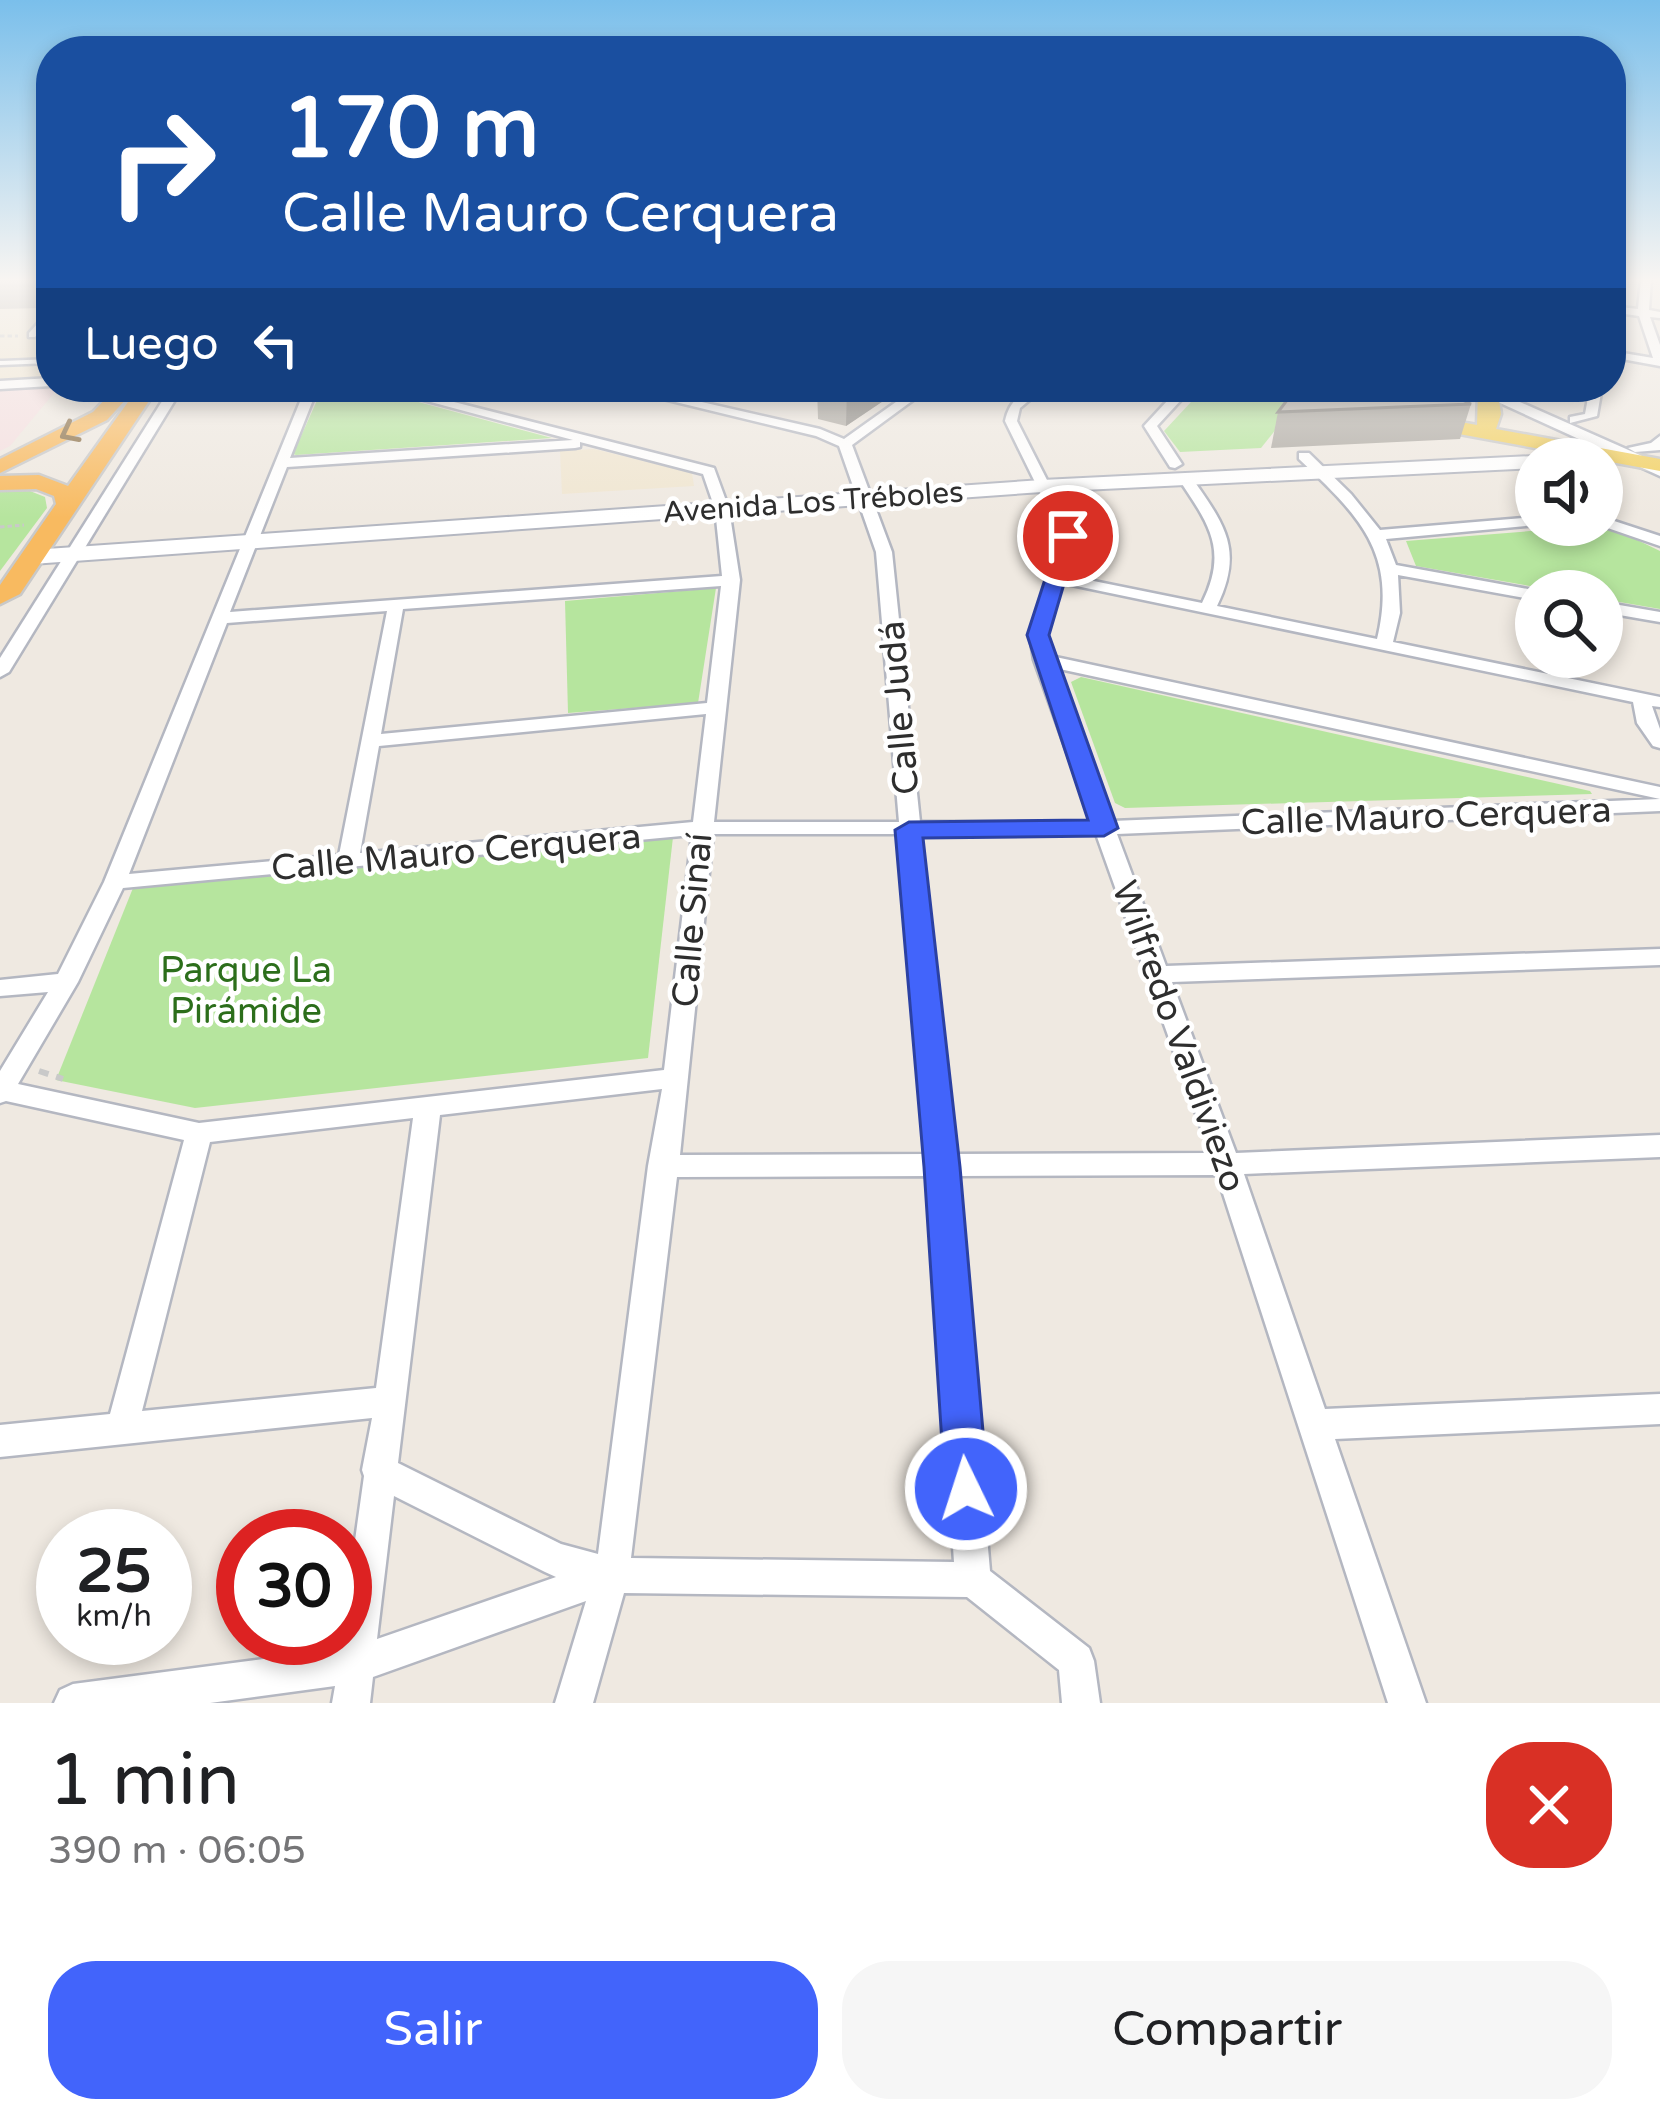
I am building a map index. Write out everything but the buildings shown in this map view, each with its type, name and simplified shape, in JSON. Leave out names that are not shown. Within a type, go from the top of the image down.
[{"type":"highway","points":[[0,467],[100,416],[114,402]]},
{"type":"highway","points":[[4,597],[36,539],[67,504],[138,402]]},
{"type":"highway","points":[[0,483],[56,487],[64,492],[67,504]]},
{"type":"main road","points":[[1487,428],[1488,402]]},
{"type":"main road","points":[[1395,411],[1660,462]]},
{"type":"main road","name":"Avenida Los Tréboles","points":[[1311,463],[1466,446],[1480,441],[1487,428]]},
{"type":"main road","points":[[1487,428],[1537,438]]},
{"type":"main road","name":"Avenida Los Tréboles","points":[[36,539],[80,544],[1515,453]]},
{"type":"main road","points":[[1623,453],[1635,454]]},
{"type":"street","points":[[3,363],[36,362]]},
{"type":"street","points":[[0,385],[36,383]]},
{"type":"street","points":[[0,672],[168,402]]},
{"type":"street","points":[[306,402],[115,882],[66,982],[1,1092],[199,1133],[676,1078]]},
{"type":"street","points":[[440,402],[710,471],[719,502]]},
{"type":"street","points":[[685,402],[820,433],[844,444],[904,402]]},
{"type":"street","name":"Wilfredo Valdiviezo","points":[[1021,402],[1011,421],[1064,519],[1068,536],[1038,635],[1042,660],[1227,1164],[1407,1703]]},
{"type":"street","points":[[1172,402],[1150,426],[1223,537],[1222,582],[1208,608]]},
{"type":"street","points":[[1509,402],[1573,438]]},
{"type":"street","points":[[1522,402],[1574,420],[1635,454],[1655,447],[1660,440]]},
{"type":"street","points":[[1574,420],[1591,416],[1593,402]]},
{"type":"street","points":[[282,463],[597,442]]},
{"type":"street","name":"Calle Judá","points":[[844,444],[884,552],[942,1167],[973,1580]]},
{"type":"street","points":[[1311,463],[1362,512],[1391,569],[1392,619],[1384,645]]},
{"type":"street","name":"Calle Sinaí","points":[[574,1703],[612,1575],[676,1078],[699,828],[732,580],[719,502]]},
{"type":"street","points":[[1377,535],[1515,523]]},
{"type":"street","points":[[1623,528],[1660,541]]},
{"type":"street","points":[[1391,569],[1515,591]]},
{"type":"street","points":[[1058,578],[1650,700],[1646,723],[1660,742]]},
{"type":"street","points":[[222,618],[732,580]]},
{"type":"street","points":[[348,861],[396,605]]},
{"type":"street","points":[[1623,611],[1660,617]]},
{"type":"street","points":[[1042,660],[1660,793]]},
{"type":"street","points":[[370,741],[714,708]]},
{"type":"street","name":"Calle Mauro Cerquera","points":[[115,882],[699,828],[1104,828],[1660,805]]},
{"type":"street","points":[[1158,974],[1660,958]]},
{"type":"street","points":[[0,988],[66,982]]},
{"type":"street","points":[[372,1527],[428,1107]]},
{"type":"street","points":[[122,1429],[199,1133]]},
{"type":"street","points":[[662,1166],[1227,1164],[1660,1146]]},
{"type":"street","points":[[0,1441],[387,1402]]},
{"type":"street","points":[[1315,1425],[1660,1408]]},
{"type":"street","points":[[379,1470],[557,1560],[612,1575],[973,1580],[1076,1661],[1081,1703]]},
{"type":"street","points":[[372,1659],[612,1575]]},
{"type":"street","points":[[73,1703],[355,1665],[351,1703]]},
{"type":"path","points":[[0,526],[36,539]]},
{"type":"shaded area","points":[[0,358],[36,358],[36,380],[0,381]]},
{"type":"shaded area","points":[[36,385],[36,402],[47,402],[10,446],[0,451],[0,387]]},
{"type":"shaded area","points":[[594,449],[692,473],[694,486],[562,494],[560,451]]},
{"type":"green space","points":[[316,402],[419,402],[552,438],[296,455]]},
{"type":"green space","points":[[1191,402],[1296,404],[1261,448],[1180,452],[1164,431]]},
{"type":"green space","points":[[30,491],[45,497],[47,508],[0,571],[0,492]]},
{"type":"green space","points":[[1515,532],[1515,546],[1623,546],[1623,533],[1660,551],[1660,609],[1623,603],[1623,570],[1515,570],[1515,583],[1416,566],[1406,541]]},
{"type":"green space","points":[[716,588],[698,703],[568,713],[565,601]]},
{"type":"green space","points":[[1081,677],[1592,794],[1125,808],[1115,803],[1071,682]]},
{"type":"green space","name":"Parque La Pirámide","points":[[673,837],[648,1058],[195,1108],[56,1080],[133,888]]},
{"type":"route","points":[[966,1489],[942,1167],[909,830],[1104,828],[1042,660],[1038,635],[1068,536]]}]
